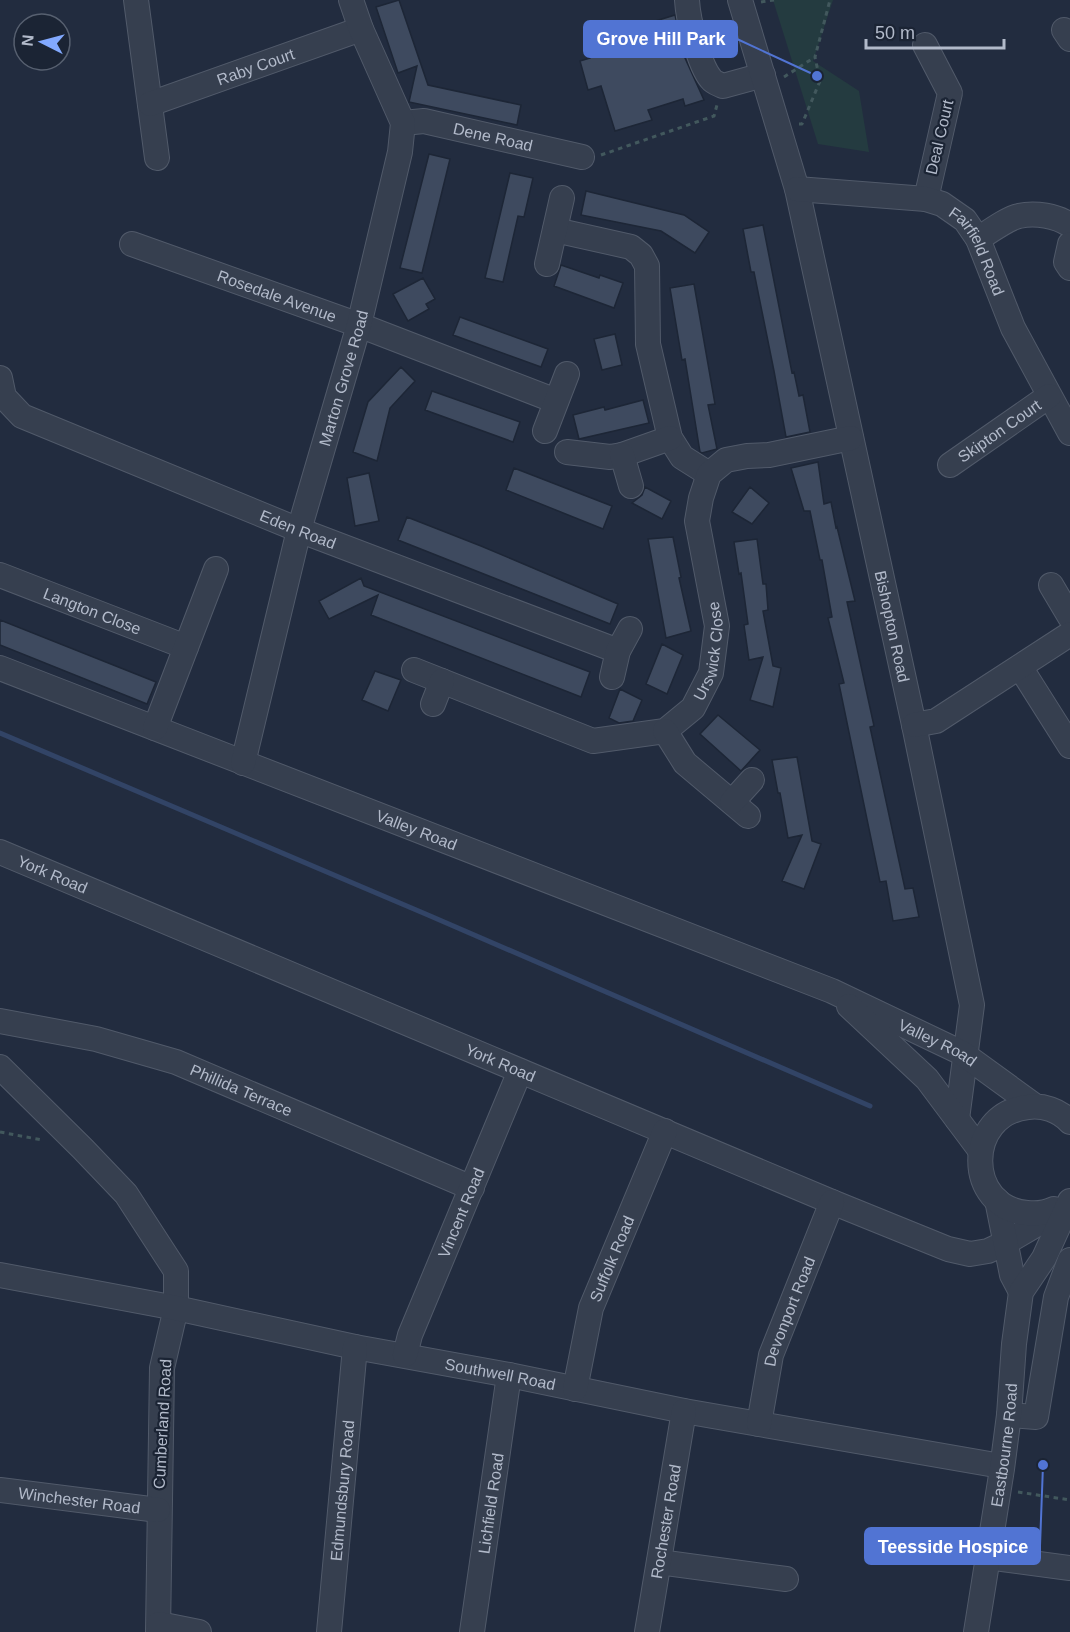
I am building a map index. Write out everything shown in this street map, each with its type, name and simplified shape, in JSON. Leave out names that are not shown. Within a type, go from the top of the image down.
[{"type":"street","points":[[136,0],[157,158]]},
{"type":"street","points":[[351,0],[361,29],[403,123]]},
{"type":"street","points":[[687,0],[688,15],[704,70],[712,81],[723,86],[767,87],[740,0]]},
{"type":"street","name":"Raby Court","points":[[150,104],[361,29]]},
{"type":"street","name":"Deal Court","points":[[925,45],[950,93],[926,199]]},
{"type":"street","name":"Bishopton Road","points":[[767,87],[792,130],[797,189],[914,725],[972,1005],[957,1119]]},
{"type":"street","name":"Dene Road","points":[[403,123],[424,121],[582,157]]},
{"type":"street","name":"Marton Grove Road","points":[[243,763],[299,530],[359,326],[400,152],[403,123]]},
{"type":"street","name":"Fairfield Road","points":[[797,189],[926,199],[942,204],[965,220],[978,239],[1013,328],[1070,433]]},
{"type":"street","points":[[547,264],[562,198]]},
{"type":"street","points":[[978,239],[1018,216],[1042,215],[1070,225]]},
{"type":"street","points":[[555,230],[630,247],[641,255],[646,266],[648,344],[670,438],[682,457],[709,474],[726,460],[769,455],[851,438]]},
{"type":"street","name":"Rosedale Avenue","points":[[132,244],[359,326],[556,401]]},
{"type":"street","points":[[1070,244],[1066,262],[1070,268]]},
{"type":"street","points":[[545,431],[567,374]]},
{"type":"street","name":"Eden Road","points":[[0,378],[4,397],[22,416],[299,530],[618,651]]},
{"type":"street","name":"Skipton Court","points":[[950,465],[1049,396]]},
{"type":"street","points":[[567,452],[610,457],[670,438]]},
{"type":"street","points":[[622,455],[630,486]]},
{"type":"street","name":"Urswick Close","points":[[665,731],[693,708],[711,673],[717,626],[697,521],[701,498],[709,474]]},
{"type":"street","points":[[155,728],[216,569]]},
{"type":"street","name":"Langton Close","points":[[0,576],[186,647]]},
{"type":"street","points":[[1051,585],[1070,617]]},
{"type":"street","points":[[612,676],[618,651],[630,629]]},
{"type":"street","points":[[914,725],[936,721],[1070,634]]},
{"type":"street","points":[[1020,667],[1070,746]]},
{"type":"street","name":"Valley Road","points":[[0,668],[832,991],[964,1055],[1035,1106],[1052,1109],[1070,1122]]},
{"type":"street","points":[[414,670],[593,741],[665,731],[685,763],[740,809],[752,780]]},
{"type":"street","points":[[433,704],[442,681]]},
{"type":"street","name":"York Road","points":[[0,852],[832,1202],[959,1252],[970,1254],[988,1251],[1034,1226],[1063,1204]]},
{"type":"street","name":"Valley Road","points":[[832,991],[927,1079],[980,1150]]},
{"type":"street","name":"Phillida Terrace","points":[[0,1021],[96,1039],[176,1062],[472,1188]]},
{"type":"street","name":"Cumberland Road","points":[[0,1067],[126,1194],[176,1271],[176,1308],[162,1368],[158,1510],[158,1628]]},
{"type":"street","name":"Vincent Road","points":[[405,1355],[410,1335],[520,1071]]},
{"type":"street","points":[[1035,1106],[1020,1108],[994,1123],[985,1136],[980,1150],[979,1164],[982,1177],[997,1200],[1008,1208],[1022,1213],[1036,1214],[1063,1204]]},
{"type":"street","name":"Suffolk Road","points":[[575,1389],[591,1308],[665,1131]]},
{"type":"street","points":[[997,1200],[1012,1275],[1021,1292],[1044,1258],[1063,1204]]},
{"type":"street","name":"Devonport Road","points":[[759,1424],[771,1355],[832,1202]]},
{"type":"street","points":[[1009,1415],[1036,1417],[1056,1297],[1070,1260]]},
{"type":"street","name":"Southwell Road","points":[[0,1275],[176,1308],[354,1347],[509,1375],[684,1411],[1001,1467]]},
{"type":"street","name":"Eastbourne Road","points":[[976,1632],[1009,1415],[1014,1344],[1021,1292]]},
{"type":"street","name":"Edmundsbury Road","points":[[328,1632],[354,1347]]},
{"type":"street","name":"Lichfield Road","points":[[472,1632],[509,1375]]},
{"type":"street","name":"Rochester Road","points":[[647,1632],[684,1411]]},
{"type":"street","name":"Winchester Road","points":[[0,1490],[158,1510]]},
{"type":"street","points":[[987,1557],[1070,1568]]},
{"type":"street","points":[[659,1562],[786,1579]]},
{"type":"street","points":[[158,1628],[199,1632]]},
{"type":"path","points":[[792,130],[820,81],[815,57],[830,0]]},
{"type":"path","points":[[767,87],[815,57]]},
{"type":"path","points":[[582,157],[600,156],[714,116],[723,86]]},
{"type":"path","points":[[1001,1467],[1014,1492],[1070,1500]]},
{"type":"green space","points":[[773,0],[833,0],[813,61],[859,91],[869,152],[818,144]]},
{"type":"building","points":[[399,0],[428,85],[521,105],[517,125],[409,102],[417,66],[398,73],[376,7]]},
{"type":"building","points":[[675,15],[685,58],[704,100],[685,106],[683,99],[648,110],[652,120],[615,131],[601,86],[588,90],[580,61],[590,58],[589,55],[617,47],[613,34]]},
{"type":"building","points":[[429,154],[450,159],[422,273],[400,268]]},
{"type":"building","points":[[510,173],[533,178],[524,217],[518,216],[503,282],[485,278]]},
{"type":"building","points":[[586,191],[684,215],[709,232],[695,253],[661,231],[581,215]]},
{"type":"building","points":[[763,225],[792,373],[794,372],[799,396],[803,395],[810,432],[786,437],[754,272],[751,272],[743,229]]},
{"type":"building","points":[[561,265],[599,278],[600,275],[623,283],[614,308],[554,286]]},
{"type":"building","points":[[423,278],[435,299],[426,304],[429,309],[408,321],[393,294]]},
{"type":"building","points":[[694,284],[715,404],[708,405],[717,449],[702,453],[685,359],[682,360],[670,288]]},
{"type":"building","points":[[460,317],[548,349],[541,367],[453,335]]},
{"type":"building","points":[[615,334],[622,365],[602,370],[594,339]]},
{"type":"building","points":[[401,367],[415,381],[390,408],[377,461],[353,452],[368,402]]},
{"type":"building","points":[[432,391],[520,422],[513,442],[425,410]]},
{"type":"building","points":[[643,400],[649,423],[579,439],[573,415],[604,407],[605,410]]},
{"type":"building","points":[[818,462],[824,504],[831,502],[855,601],[847,602],[874,726],[870,727],[905,889],[913,888],[919,917],[893,921],[886,881],[880,882],[839,684],[844,683],[828,618],[832,617],[822,560],[820,560],[810,511],[804,511],[791,468]]},
{"type":"building","points":[[514,468],[612,506],[603,529],[506,490]]},
{"type":"building","points":[[369,473],[379,521],[355,526],[347,478]]},
{"type":"building","points":[[645,487],[671,501],[662,519],[632,503],[642,495]]},
{"type":"building","points":[[750,487],[769,503],[752,524],[732,512]]},
{"type":"building","points":[[407,517],[618,604],[610,624],[398,540]]},
{"type":"building","points":[[673,537],[681,577],[679,578],[691,631],[666,638],[648,539]]},
{"type":"building","points":[[757,539],[763,584],[766,584],[768,610],[763,611],[773,666],[781,668],[773,707],[750,700],[763,657],[749,660],[744,625],[748,624],[734,542]]},
{"type":"building","points":[[361,578],[364,586],[590,672],[581,697],[371,615],[378,595],[329,619],[319,601]]},
{"type":"building","points":[[0,620],[156,682],[147,704],[0,645]]},
{"type":"building","points":[[662,644],[683,655],[667,694],[646,684]]},
{"type":"building","points":[[375,671],[401,680],[388,711],[362,700]]},
{"type":"building","points":[[620,689],[642,700],[633,721],[619,723],[609,718]]},
{"type":"building","points":[[718,715],[760,750],[741,771],[700,734]]},
{"type":"building","points":[[797,757],[812,841],[821,844],[804,889],[782,881],[802,835],[788,838],[772,760]]},
{"type":"waterway","points":[[0,733],[870,1106]]},
{"type":"place","name":"Grove Hill Park","points":[[817,76]]},
{"type":"place","name":"Teesside Hospice","points":[[1043,1465]]}]
